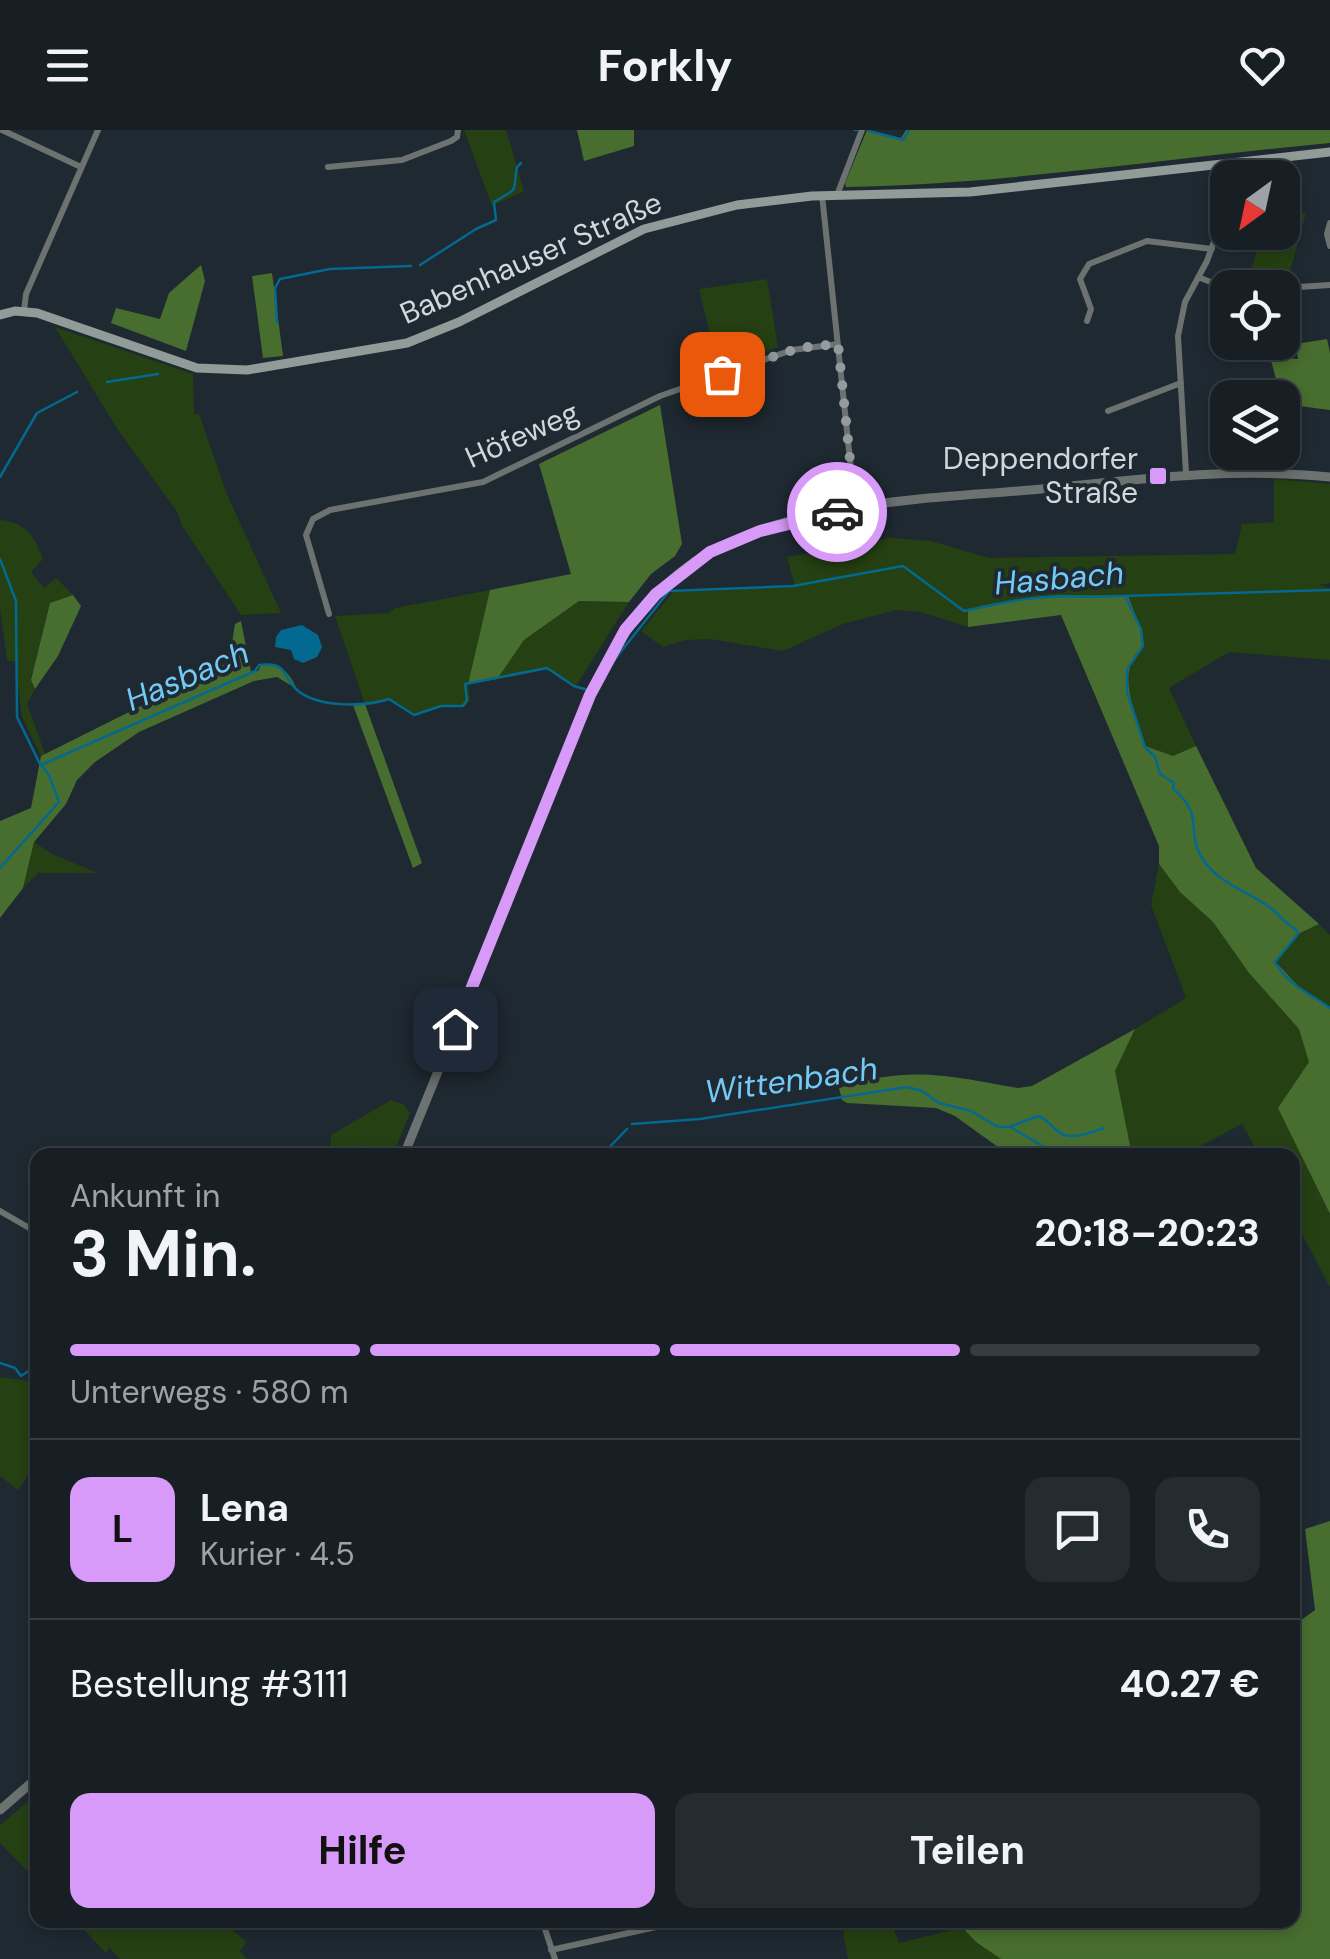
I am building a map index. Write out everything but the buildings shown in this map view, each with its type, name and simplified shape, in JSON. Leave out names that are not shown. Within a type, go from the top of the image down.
[{"type":"main road","name":"Babenhauser Straße","points":[[1250,160],[1330,152]]},
{"type":"main road","name":"Babenhauser Straße","points":[[0,315],[24,311],[197,368],[247,370],[417,339],[658,224],[738,205],[838,195],[970,192],[1210,164]]},
{"type":"street","points":[[2,130],[82,167]]},
{"type":"street","points":[[24,311],[26,294],[98,130]]},
{"type":"street","points":[[328,167],[402,160],[451,142],[457,138],[458,130]]},
{"type":"street","points":[[838,195],[862,130]]},
{"type":"street","points":[[822,196],[855,508]]},
{"type":"street","points":[[1330,223],[1330,246]]},
{"type":"street","points":[[1087,321],[1091,309],[1080,278],[1089,264],[1147,242],[1210,249]]},
{"type":"street","points":[[1186,473],[1179,324],[1212,250]]},
{"type":"street","points":[[1198,277],[1210,282]]},
{"type":"street","points":[[1300,286],[1330,284]]},
{"type":"street","name":"Höfeweg","points":[[329,614],[306,535],[314,519],[330,510],[482,482],[660,396],[792,350],[838,344]]},
{"type":"street","points":[[1108,411],[1181,383]]},
{"type":"street","points":[[407,1148],[611,653],[639,612],[667,584],[710,552],[760,531],[855,508],[1186,473],[1266,472],[1330,477]]},
{"type":"street","points":[[0,1211],[30,1228]]},
{"type":"street","points":[[0,1810],[30,1784]]},
{"type":"street","points":[[544,1928],[556,1959]]},
{"type":"street","points":[[551,1950],[651,1928]]},
{"type":"green space","points":[[464,130],[506,130],[524,191],[492,206]]},
{"type":"green space","points":[[577,130],[634,130],[634,146],[584,161]]},
{"type":"green space","points":[[867,130],[901,138],[906,130],[1330,130],[1330,143],[1028,176],[846,187]]},
{"type":"green space","points":[[1300,213],[1306,213],[1300,235]]},
{"type":"green space","points":[[1257,250],[1296,250],[1290,270],[1251,270]]},
{"type":"green space","points":[[201,265],[205,281],[186,351],[111,323],[116,308],[160,319],[169,293]]},
{"type":"green space","points":[[272,273],[283,356],[263,358],[252,276]]},
{"type":"green space","points":[[767,279],[778,347],[718,369],[699,289]]},
{"type":"green space","points":[[55,327],[193,374],[194,414],[199,414],[226,492],[281,613],[241,615]]},
{"type":"green space","points":[[1327,339],[1330,410],[1300,406],[1300,380],[1276,380],[1271,360],[1300,360],[1300,343]]},
{"type":"green space","points":[[660,405],[682,544],[675,556],[651,574],[629,602],[579,601],[524,640],[497,679],[468,684],[490,590],[571,574],[539,464]]},
{"type":"green space","points":[[1274,479],[1330,484],[1330,583],[1319,585],[1330,588],[1330,660],[1229,652],[1169,688],[1196,746],[1173,756],[1145,747],[1128,691],[1127,668],[1134,660],[1139,642],[1127,596],[1033,597],[968,611],[968,627],[921,612],[896,610],[843,624],[783,651],[710,639],[686,640],[663,647],[641,631],[673,592],[795,587],[787,557],[890,538],[931,541],[989,558],[1235,554],[1242,524],[1274,522]]},
{"type":"green space","points":[[0,520],[23,527],[33,538],[43,559],[31,572],[44,588],[56,578],[73,595],[50,603],[31,680],[35,689],[27,704],[45,754],[41,756],[22,717],[15,661],[7,661],[0,608]]},
{"type":"green space","points":[[490,590],[466,706],[443,707],[417,715],[391,699],[365,704],[335,616],[388,613],[395,608]]},
{"type":"green space","points":[[73,595],[81,606],[58,656],[35,689],[31,680],[50,603]]},
{"type":"green space","points":[[1128,596],[1143,646],[1134,657],[1128,681],[1145,746],[1173,756],[1196,746],[1256,868],[1319,924],[1298,934],[1276,962],[1299,987],[1330,1007],[1330,1214],[1278,1108],[1309,1062],[1299,1029],[1249,973],[1213,922],[1180,892],[1159,864],[1159,846],[1061,615],[968,627],[968,611],[1033,597]]},
{"type":"green space","points":[[579,601],[629,602],[576,686],[549,669],[494,680],[524,640]]},
{"type":"green space","points":[[241,621],[251,672],[258,671],[261,665],[279,667],[297,689],[277,677],[254,681],[139,732],[95,762],[77,780],[66,804],[34,842],[23,888],[0,918],[0,821],[31,808],[41,756],[229,662],[235,624]]},
{"type":"green space","points":[[365,704],[422,863],[413,868],[353,705]]},
{"type":"green space","points":[[34,842],[98,873],[38,873],[23,888]]},
{"type":"green space","points":[[1159,864],[1180,892],[1213,922],[1249,973],[1299,1029],[1310,1062],[1308,1170],[1330,1214],[1330,1287],[1300,1230],[1300,1148],[1255,1148],[1242,1124],[1196,1148],[1131,1148],[1115,1071],[1135,1029],[1186,998],[1151,905]]},
{"type":"green space","points":[[1319,924],[1330,935],[1330,1007],[1299,987],[1276,961],[1298,934]]},
{"type":"green space","points":[[1135,1029],[1115,1071],[1131,1148],[999,1148],[955,1116],[936,1108],[847,1103],[839,1088],[908,1075],[1018,1088],[1032,1086]]},
{"type":"green space","points":[[391,1100],[404,1105],[410,1113],[396,1148],[330,1148],[331,1135]]},
{"type":"green space","points":[[0,1377],[28,1381],[30,1472],[18,1490],[0,1476]]},
{"type":"green space","points":[[1330,1521],[1330,1959],[1001,1959],[976,1942],[963,1928],[1300,1928],[1300,1621],[1315,1610],[1305,1529]]},
{"type":"green space","points":[[30,1800],[30,1874],[0,1843],[0,1825]]},
{"type":"green space","points":[[83,1928],[229,1928],[247,1942],[240,1951],[247,1959],[120,1959],[109,1947],[106,1953]]},
{"type":"green space","points":[[893,1928],[899,1943],[961,1928],[1001,1959],[848,1959],[843,1931]]},
{"type":"water","points":[[302,625],[318,635],[322,647],[317,657],[303,663],[294,659],[291,650],[275,647],[281,630]]},
{"type":"waterway","points":[[869,131],[903,140],[909,130]]},
{"type":"waterway","points":[[420,265],[496,220],[494,202],[514,189],[521,163]]},
{"type":"waterway","points":[[277,322],[275,288],[280,279],[330,269],[411,266]]},
{"type":"waterway","points":[[107,382],[158,374]]},
{"type":"waterway","points":[[0,477],[37,413],[77,392]]},
{"type":"waterway","points":[[0,559],[16,601],[17,717],[40,764]]},
{"type":"waterway","name":"Hasbach","points":[[611,664],[669,591],[793,586],[903,566],[964,611],[1056,597],[1330,590]]},
{"type":"waterway","points":[[1125,596],[1141,629],[1143,646],[1127,669],[1127,692],[1145,747],[1155,757],[1160,774],[1174,783],[1173,789],[1189,807],[1197,848],[1209,867],[1295,929],[1298,934],[1275,962],[1300,988],[1330,1008]]},
{"type":"waterway","name":"Hasbach","points":[[0,868],[59,802],[41,765],[255,671],[259,665],[280,668],[296,689],[315,700],[354,704],[389,699],[414,715],[441,706],[463,706],[467,700],[465,684],[547,668],[574,686],[588,690]]},
{"type":"waterway","name":"Hasbach","points":[[595,693],[605,675]]},
{"type":"waterway","name":"Wittenbach","points":[[632,1124],[700,1119],[907,1087],[922,1091],[939,1103],[971,1111],[998,1127],[1038,1116],[1070,1136],[1104,1128]]},
{"type":"waterway","name":"Wittenbach","points":[[1012,1128],[1046,1148]]},
{"type":"waterway","name":"Wittenbach","points":[[609,1148],[627,1129]]},
{"type":"waterway","name":"Wittenbach","points":[[0,1363],[15,1368],[21,1376],[30,1370]]},
{"type":"way so far","points":[[722,374],[799,348],[838,344],[855,508],[837,512]]},
{"type":"place","name":"Deppendorfer Straße","points":[[1158,476]]},
{"type":"route","points":[[455,1029],[590,695],[625,630],[656,594],[710,552],[760,531],[837,512]]}]
